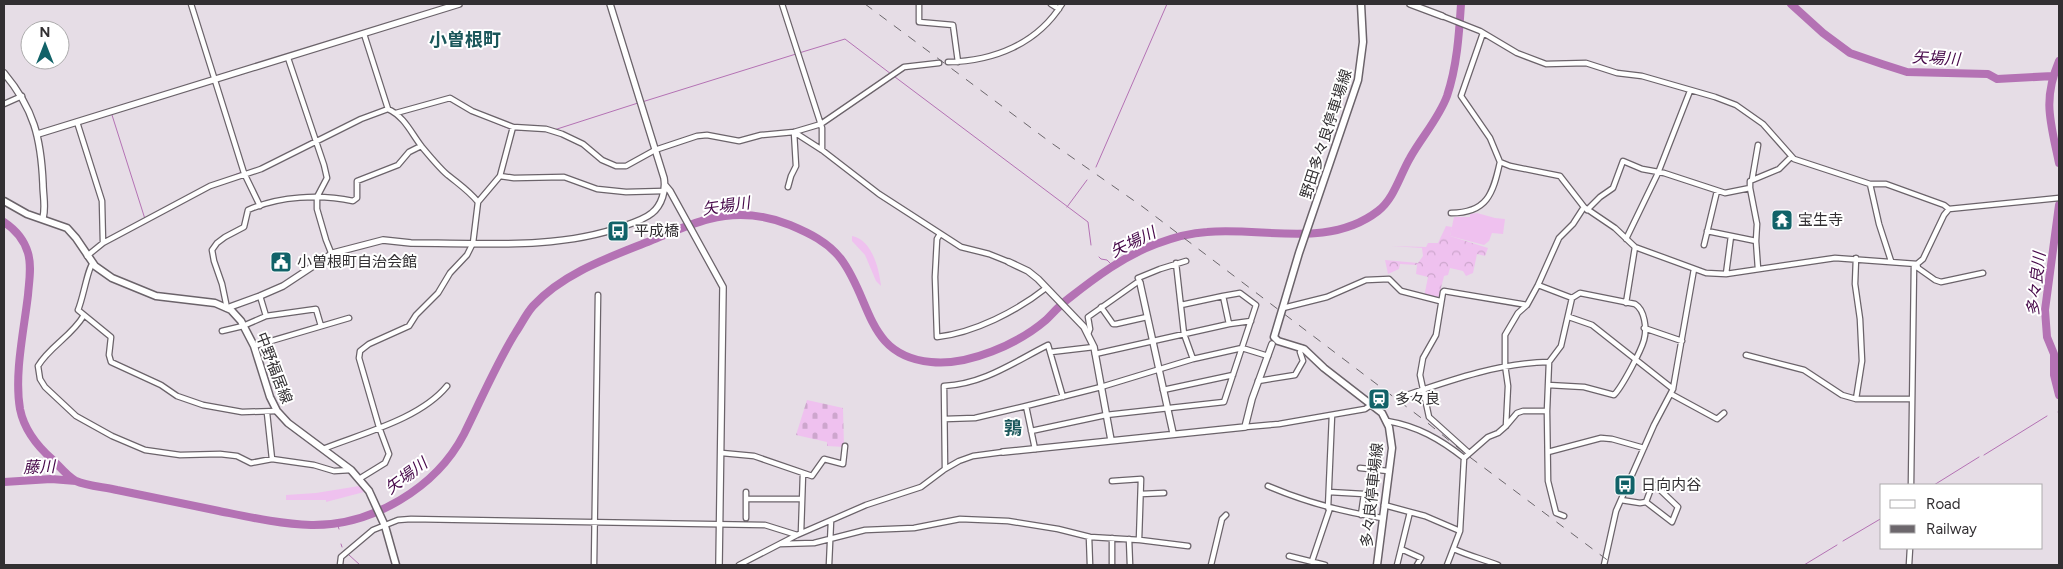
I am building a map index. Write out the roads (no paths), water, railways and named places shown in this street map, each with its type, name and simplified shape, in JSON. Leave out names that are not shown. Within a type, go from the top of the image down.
[{"type":"main road","name":"野田多々良停車場線","points":[[1283,308],[1358,80],[1363,42],[1361,4]]},
{"type":"main road","points":[[4,201],[27,214],[60,224],[71,231],[93,263],[112,278],[156,296],[215,303],[227,308]]},
{"type":"main road","name":"中野福居線","points":[[227,308],[236,315],[254,346],[270,397],[277,411],[288,423],[350,470],[369,491],[384,524],[396,565]]},
{"type":"main road","points":[[1283,308],[1274,338],[1302,348],[1371,406]]},
{"type":"main road","name":"多々良停車場線","points":[[1371,406],[1382,413],[1387,421],[1392,442],[1377,565]]},
{"type":"street","points":[[191,4],[244,173],[260,206]]},
{"type":"street","points":[[38,134],[458,4]]},
{"type":"street","points":[[421,146],[409,152],[398,165],[357,181],[357,198],[353,200],[317,197],[291,199],[248,210],[244,227],[225,237],[212,250],[227,308],[283,286],[334,257],[383,240],[411,243],[551,242],[580,238],[616,229],[653,213],[661,201],[664,188],[655,150],[610,4]]},
{"type":"street","points":[[782,4],[821,124],[822,150]]},
{"type":"street","points":[[919,4],[919,22],[954,25],[958,62]]},
{"type":"street","points":[[1051,4],[1059,9]]},
{"type":"street","points":[[948,62],[984,58],[1021,45],[1047,25],[1062,4]]},
{"type":"street","points":[[1410,4],[1482,32],[1517,53],[1546,64],[1586,63],[1617,73],[1651,79],[1715,97],[1736,105],[1766,127],[1792,157],[1870,184],[1886,184],[1944,205],[1949,209],[2058,198]]},
{"type":"street","points":[[1451,213],[1469,212],[1486,200],[1494,185],[1500,162],[1490,138],[1462,96],[1482,32]]},
{"type":"street","points":[[364,34],[388,109],[396,113],[405,122],[421,146],[448,175],[469,190],[478,202]]},
{"type":"street","points":[[288,58],[320,151],[327,178],[317,197],[317,209],[326,240],[334,257]]},
{"type":"street","points":[[396,113],[450,98],[472,111],[513,128],[554,130],[583,144],[602,160],[616,166],[631,164],[655,150],[702,135],[739,141],[762,135],[794,132],[821,124],[904,67],[939,63]]},
{"type":"street","points":[[4,73],[22,96],[38,134],[42,160],[43,218]]},
{"type":"street","points":[[1626,239],[1658,173],[1690,91]]},
{"type":"street","points":[[4,104],[22,96]]},
{"type":"street","points":[[87,256],[103,243],[210,186],[260,169],[361,119],[388,109]]},
{"type":"street","points":[[77,122],[102,201],[103,243]]},
{"type":"street","points":[[359,478],[385,463],[388,454],[359,358],[360,351],[369,344],[409,326],[416,315],[438,293],[450,273],[467,256],[473,243],[478,202],[500,176],[513,128]]},
{"type":"street","points":[[794,132],[822,150],[879,194],[940,234],[966,249],[989,254],[1028,271],[1047,289],[1088,334],[1094,347],[1111,440]]},
{"type":"street","points":[[788,187],[796,166],[794,132]]},
{"type":"street","points":[[1758,146],[1750,188],[1757,224],[1758,269]]},
{"type":"street","points":[[1752,180],[1779,169],[1792,157]]},
{"type":"street","points":[[1506,426],[1508,386],[1505,366],[1505,335],[1518,313],[1527,305],[1559,238],[1585,208],[1613,188],[1622,161],[1642,169],[1725,193],[1750,188]]},
{"type":"street","points":[[1500,162],[1510,166],[1560,176],[1585,208],[1610,225],[1635,247],[1710,274],[1726,274],[1835,258],[1856,258],[1916,264],[1923,259],[1944,215],[1949,209]]},
{"type":"street","points":[[500,176],[514,178],[564,177],[597,189],[626,192],[664,188],[670,191],[722,280],[725,296],[719,565]]},
{"type":"street","points":[[1870,184],[1879,224],[1891,262]]},
{"type":"street","points":[[1704,244],[1717,191]]},
{"type":"street","points":[[1707,231],[1756,241]]},
{"type":"street","points":[[940,234],[935,277],[937,337],[978,327],[1047,289]]},
{"type":"street","points":[[1726,274],[1731,236]]},
{"type":"street","points":[[1626,303],[1635,247]]},
{"type":"street","points":[[1856,258],[1855,284],[1860,319],[1862,361],[1856,399]]},
{"type":"street","points":[[1173,433],[1138,278],[1186,260]]},
{"type":"street","points":[[93,263],[89,267],[86,288],[78,310],[112,337],[109,360],[114,365],[161,384],[177,396],[195,403],[226,410],[277,411]]},
{"type":"street","points":[[1176,263],[1184,334],[1193,359]]},
{"type":"street","points":[[1916,264],[1918,268],[1938,281],[1951,281],[1983,273]]},
{"type":"street","points":[[1911,484],[1916,264]]},
{"type":"street","points":[[1604,565],[1615,514],[1654,425],[1672,392],[1694,269]]},
{"type":"street","points":[[1283,308],[1327,297],[1368,280],[1389,279],[1401,291],[1440,301]]},
{"type":"street","points":[[1088,334],[1090,329],[1088,317],[1140,282]]},
{"type":"street","points":[[1538,285],[1572,298]]},
{"type":"street","points":[[1469,453],[1429,417],[1420,372],[1424,358],[1436,335],[1440,301],[1444,291],[1527,305]]},
{"type":"street","points":[[1031,431],[1106,415],[1224,402],[1256,306],[1255,303],[1240,293],[1181,305]]},
{"type":"street","points":[[1548,385],[1584,387],[1614,395],[1644,340],[1644,314],[1640,307],[1635,304],[1580,293],[1572,298],[1569,317],[1560,346],[1549,362],[1548,385],[1547,411],[1547,476],[1556,513],[1564,516]]},
{"type":"street","points":[[594,565],[598,294]]},
{"type":"street","points":[[260,296],[266,316]]},
{"type":"street","points":[[1223,296],[1229,324]]},
{"type":"street","points":[[1101,307],[1113,324],[1148,317]]},
{"type":"street","points":[[222,331],[243,326],[266,316],[316,309],[321,326]]},
{"type":"street","points":[[84,315],[75,329],[56,345],[38,366],[40,379],[51,395],[76,416],[112,436],[145,450],[180,455],[230,455],[251,463],[272,459],[314,465],[334,471],[350,470]]},
{"type":"street","points":[[1569,317],[1592,325],[1635,359],[1672,392],[1717,419],[1724,413]]},
{"type":"street","points":[[254,346],[349,318]]},
{"type":"street","points":[[1095,354],[1229,324],[1251,321]]},
{"type":"street","points":[[1644,328],[1682,341]]},
{"type":"street","points":[[1245,427],[1258,381],[1272,344]]},
{"type":"street","points":[[945,469],[944,386],[964,384],[984,378],[1016,364],[1048,345],[1064,396]]},
{"type":"street","points":[[1051,352],[1094,347]]},
{"type":"street","points":[[944,419],[975,418],[1026,406],[1193,359],[1242,348],[1268,356]]},
{"type":"street","points":[[1258,381],[1295,375],[1302,361],[1300,352],[1302,348]]},
{"type":"street","points":[[1746,355],[1804,370],[1842,395],[1856,399],[1912,399]]},
{"type":"street","points":[[1407,395],[1505,366],[1549,362]]},
{"type":"street","points":[[1163,390],[1233,375]]},
{"type":"street","points":[[323,450],[423,409],[448,386]]},
{"type":"street","points":[[1026,406],[1035,449]]},
{"type":"street","points":[[739,565],[799,534],[890,496],[921,487],[945,469],[973,456],[1173,433],[1279,424],[1365,409],[1371,406]]},
{"type":"street","points":[[1447,565],[1460,531],[1464,458],[1488,437],[1498,433],[1517,413],[1522,411],[1547,411]]},
{"type":"street","points":[[267,412],[272,459]]},
{"type":"street","points":[[1312,561],[1329,508],[1332,415]]},
{"type":"street","points":[[1387,421],[1410,426],[1430,434],[1464,458]]},
{"type":"street","points":[[1548,452],[1600,438],[1644,448]]},
{"type":"street","points":[[722,454],[754,456],[814,476],[824,459],[843,464],[845,446]]},
{"type":"street","points":[[1360,468],[1388,471]]},
{"type":"street","points":[[799,534],[803,473]]},
{"type":"street","points":[[1112,481],[1140,479],[1139,540]]},
{"type":"street","points":[[1655,484],[1678,507],[1672,522],[1670,523],[1646,502],[1652,486],[1655,484]]},
{"type":"street","points":[[1268,486],[1300,500],[1329,508],[1382,518]]},
{"type":"street","points":[[746,492],[746,518]]},
{"type":"street","points":[[1329,492],[1364,494],[1361,515]]},
{"type":"street","points":[[1141,494],[1164,493]]},
{"type":"street","points":[[746,499],[802,499]]},
{"type":"street","points":[[1621,500],[1646,502]]},
{"type":"street","points":[[1384,505],[1410,512],[1460,531]]},
{"type":"street","points":[[1397,565],[1410,512]]},
{"type":"street","points":[[1211,565],[1222,519],[1226,515]]},
{"type":"street","points":[[340,565],[341,557],[372,530],[398,520],[411,519],[765,525],[799,534]]},
{"type":"street","points":[[780,544],[814,543],[865,530],[914,528],[960,519],[1008,521],[1058,528],[1090,537],[1129,539],[1188,546]]},
{"type":"street","points":[[829,565],[831,521]]},
{"type":"street","points":[[1090,537],[1090,565]]},
{"type":"street","points":[[1112,538],[1112,565]]},
{"type":"street","points":[[1129,539],[1130,565]]},
{"type":"street","points":[[1401,549],[1421,558],[1417,565]]},
{"type":"street","points":[[1454,549],[1473,558],[1498,565]]},
{"type":"street","points":[[1909,565],[1910,549]]},
{"type":"street","points":[[1289,556],[1325,565]]},
{"type":"waterway","points":[[1096,167],[1167,4]]},
{"type":"waterway","name":"矢場川","points":[[4,222],[22,239],[30,264],[18,381],[20,409],[32,437],[67,474],[76,481],[85,484],[253,518],[311,525],[334,524],[357,519],[379,511],[419,487],[437,471],[452,453],[464,434],[502,357],[524,319],[545,294],[558,284],[588,267],[702,221],[730,215],[760,216],[780,221],[818,239],[841,259],[851,275],[873,324],[882,338],[894,349],[910,358],[931,362],[961,361],[992,352],[1007,345],[1035,329],[1065,301],[1110,268],[1144,249],[1174,238],[1207,232],[1229,231],[1317,233],[1339,230],[1359,223],[1384,206],[1410,158],[1444,104],[1455,62],[1461,4]]},
{"type":"waterway","name":"矢場川","points":[[1791,4],[1823,33],[1850,53],[1907,72],[1988,74],[1997,79],[2053,76]]},
{"type":"waterway","points":[[799,53],[845,39],[891,74]]},
{"type":"waterway","points":[[642,102],[796,54]]},
{"type":"waterway","name":"多々良川","points":[[2059,61],[2049,100],[2051,124],[2059,163]]},
{"type":"waterway","points":[[895,77],[1088,222],[1091,245]]},
{"type":"waterway","points":[[554,130],[638,103]]},
{"type":"waterway","points":[[472,113],[510,129]]},
{"type":"waterway","points":[[112,115],[145,219]]},
{"type":"waterway","points":[[318,138],[337,129]]},
{"type":"waterway","points":[[514,130],[547,131]]},
{"type":"waterway","points":[[298,148],[314,139]]},
{"type":"waterway","points":[[220,181],[242,172]]},
{"type":"waterway","points":[[1067,207],[1087,180]]},
{"type":"waterway","name":"多々良川","points":[[2059,205],[2045,310],[2047,337],[2054,354],[2054,375],[2059,395]]},
{"type":"waterway","points":[[1099,257],[1107,260],[1113,266]]},
{"type":"waterway","points":[[1984,455],[2047,416]]},
{"type":"waterway","points":[[1936,484],[1979,457]]},
{"type":"waterway","name":"藤川","points":[[4,482],[51,479],[76,481]]},
{"type":"waterway","points":[[1843,541],[1880,519]]},
{"type":"waterway","name":"矢場川","points":[[337,523],[339,529]]},
{"type":"waterway","points":[[1804,565],[1837,545]]},
{"type":"waterway","points":[[349,555],[360,565]]},
{"type":"railway","points":[[865,4],[1050,142],[1143,207],[1614,565]]},
{"type":"place","name":"宝生寺","points":[[1782,220]]},
{"type":"place","name":"平成橋","points":[[618,231]]},
{"type":"place","name":"小曽根町自治会館","points":[[281,262]]},
{"type":"place","name":"多々良","points":[[1379,399]]},
{"type":"place","name":"日向内谷","points":[[1625,485]]},
{"type":"district","name":"小曽根町","points":[[465,40]]},
{"type":"district","name":"鶉","points":[[1013,428]]}]
